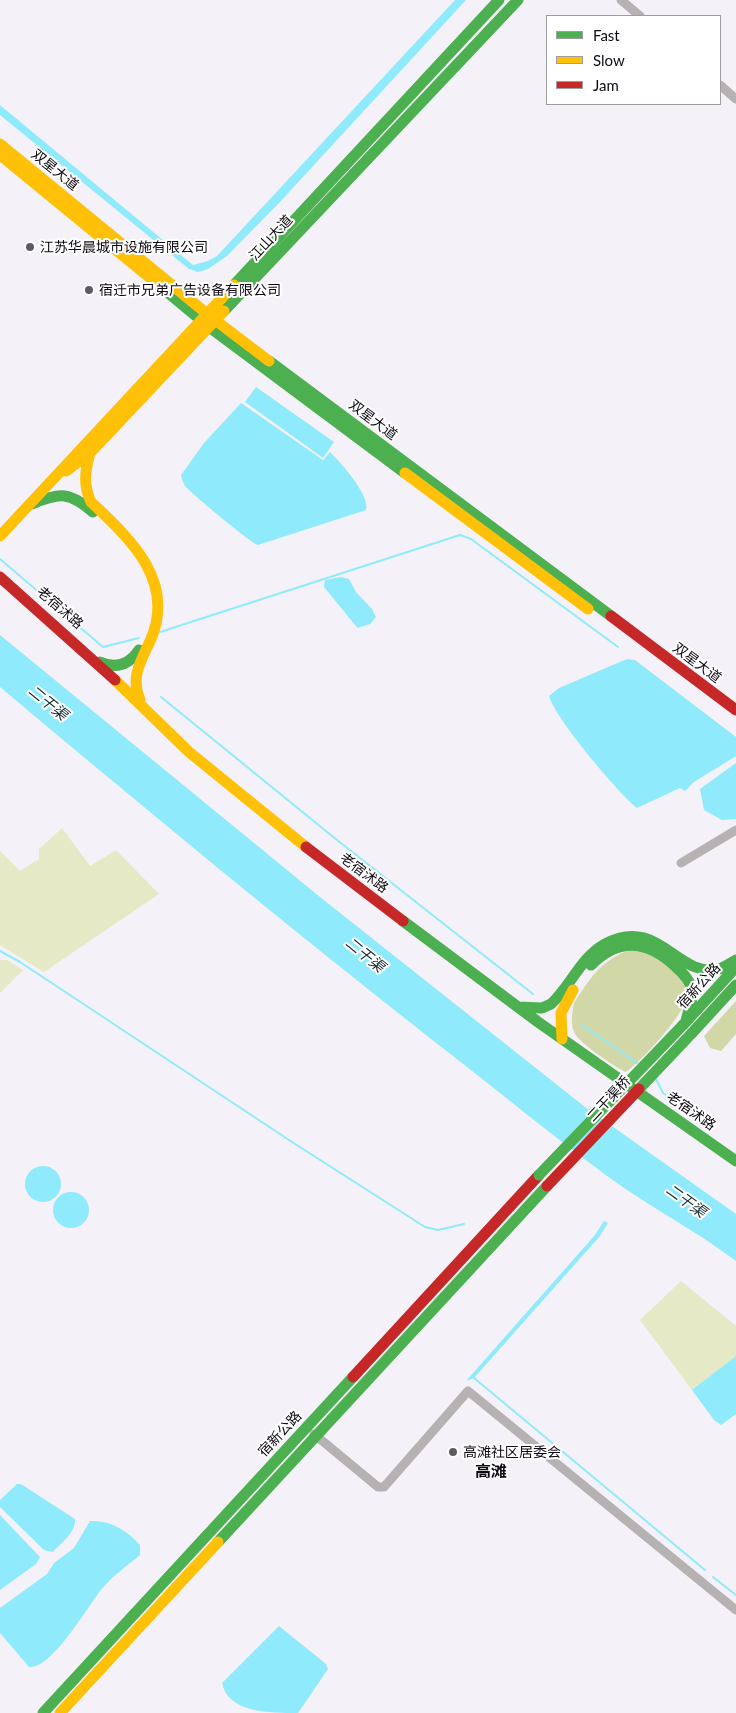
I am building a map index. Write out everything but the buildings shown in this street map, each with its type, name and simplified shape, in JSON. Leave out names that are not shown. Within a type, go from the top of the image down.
[{"type":"main road","name":"江山大道","points":[[41,490],[90,453],[207,320],[499,0]]},
{"type":"main road","name":"江山大道","points":[[0,536],[41,490],[518,0]]},
{"type":"main road","name":"双星大道","points":[[0,144],[207,320],[736,710]]},
{"type":"main road","name":"双星大道","points":[[0,155],[207,320],[736,719]]},
{"type":"main road","points":[[90,453],[84,474],[83,486],[86,494],[90,502],[132,540],[147,564],[155,584],[156,620],[152,636],[135,672],[134,684],[135,691],[153,718]]},
{"type":"main road","points":[[26,507],[50,496],[68,494],[85,505],[129,546],[143,570],[151,601],[151,619],[129,676],[130,693]]},
{"type":"main road","name":"老宿沭路","points":[[0,577],[92,656],[153,718],[218,777],[332,868],[562,1039],[736,1161]]},
{"type":"main road","points":[[92,656],[109,667],[126,664],[135,657]]},
{"type":"main road","points":[[517,1006],[546,1007],[554,1002],[580,966],[596,949],[610,940],[631,936],[650,938],[662,943],[687,963],[698,969],[709,971],[728,966],[736,960]]},
{"type":"main road","points":[[562,1039],[559,1014],[564,1002],[592,962],[607,951],[623,945],[642,945],[657,951],[685,975],[692,996],[684,1024]]},
{"type":"main road","name":"宿新公路","points":[[684,1024],[736,967]]},
{"type":"main road","name":"宿新公路","points":[[692,1033],[736,985]]},
{"type":"main road","name":"二干渠桥","points":[[539,1174],[684,1024]]},
{"type":"main road","name":"二干渠桥","points":[[547,1186],[692,1033]]},
{"type":"main road","name":"宿新公路","points":[[43,1713],[539,1174]]},
{"type":"main road","name":"宿新公路","points":[[60,1713],[547,1186]]},
{"type":"street","points":[[621,0],[639,15]]},
{"type":"street","points":[[721,86],[736,99]]},
{"type":"street","points":[[682,863],[736,830]]},
{"type":"street","points":[[307,1428],[378,1487],[384,1487],[468,1391],[736,1610]]},
{"type":"green space","points":[[62,828],[90,866],[116,850],[159,894],[44,972],[0,945],[0,851],[20,871],[39,859],[39,849]]},
{"type":"green space","points":[[630,950],[647,952],[671,968],[685,985],[688,992],[681,1010],[663,1035],[626,1072],[599,1055],[578,1038],[572,1027],[572,1019],[574,1003],[591,978],[611,959]]},
{"type":"green space","points":[[0,960],[7,960],[23,970],[0,993]]},
{"type":"green space","points":[[736,1001],[736,1034],[721,1051],[710,1048],[704,1036]]},
{"type":"green space","points":[[681,1281],[736,1326],[736,1356],[692,1390],[640,1320]]},
{"type":"water","points":[[455,0],[466,0],[279,203],[227,256],[208,269],[198,272],[189,269],[0,115],[0,105],[193,265],[208,261],[217,256]]},
{"type":"water","points":[[256,387],[334,442],[323,458],[245,402]]},
{"type":"water","points":[[241,403],[323,460],[330,452],[347,471],[364,496],[366,510],[258,545],[234,528],[185,486],[181,475],[204,443]]},
{"type":"water","points":[[341,577],[349,579],[356,592],[372,609],[376,617],[370,624],[358,628],[324,587],[325,580]]},
{"type":"water","name":"二干渠","points":[[0,635],[320,897],[585,1107],[736,1214],[736,1261],[623,1187],[565,1144],[384,1002],[0,687]]},
{"type":"water","points":[[627,659],[635,660],[736,737],[736,756],[694,782],[685,791],[680,788],[637,808],[588,755],[563,721],[549,696],[559,688]]},
{"type":"water","points":[[736,763],[736,819],[722,820],[704,810],[700,789]]},
{"type":"water","points":[[43,1166],[56,1171],[61,1184],[56,1197],[43,1202],[30,1197],[25,1184],[30,1171]]},
{"type":"water","points":[[71,1192],[84,1197],[89,1210],[84,1223],[71,1228],[58,1223],[53,1210],[58,1197]]},
{"type":"water","points":[[604,1221],[608,1223],[600,1236],[474,1378],[466,1381],[595,1235]]},
{"type":"water","points":[[736,1356],[736,1414],[721,1425],[714,1420],[692,1390]]},
{"type":"water","points":[[17,1484],[21,1484],[75,1519],[71,1533],[53,1552],[44,1550],[0,1507],[0,1500]]},
{"type":"water","points":[[0,1515],[40,1557],[36,1564],[0,1590]]},
{"type":"water","points":[[90,1521],[111,1524],[130,1535],[140,1545],[140,1555],[104,1586],[58,1649],[48,1659],[38,1665],[29,1667],[0,1633],[0,1608],[47,1574],[54,1563],[74,1548]]},
{"type":"water","points":[[279,1626],[326,1664],[328,1669],[298,1713],[275,1713],[241,1706],[226,1693],[222,1683]]},
{"type":"waterway","points":[[157,633],[460,535],[471,539],[618,647]]},
{"type":"waterway","points":[[0,559],[103,647],[139,638]]},
{"type":"waterway","points":[[161,697],[337,840],[533,994]]},
{"type":"waterway","points":[[0,951],[20,962],[292,1142],[425,1227],[438,1230],[464,1224]]},
{"type":"waterway","points":[[582,1025],[637,1063]]},
{"type":"waterway","points":[[656,1079],[663,1093],[700,1119]]},
{"type":"waterway","points":[[474,1378],[705,1570]]},
{"type":"waterway","points":[[713,1577],[736,1595]]},
{"type":"traffic: fast","points":[[234,285],[499,0]]},
{"type":"traffic: fast","points":[[224,311],[518,0]]},
{"type":"traffic: fast","points":[[160,286],[208,326],[405,473]]},
{"type":"traffic: fast","points":[[269,361],[611,616]]},
{"type":"traffic: fast","points":[[32,504],[50,497],[64,496],[78,501],[93,512]]},
{"type":"traffic: fast","points":[[100,662],[111,665],[122,664],[131,659],[139,650]]},
{"type":"traffic: fast","points":[[403,921],[538,1022],[736,1161]]},
{"type":"traffic: fast","points":[[518,1007],[542,1008],[551,1004],[582,964],[596,950],[605,944],[624,937],[640,937],[654,942],[691,965],[704,970],[719,969],[736,960]]},
{"type":"traffic: fast","points":[[591,965],[602,956],[622,946],[633,945],[654,951],[678,968],[690,984],[692,998],[686,1021]]},
{"type":"traffic: fast","points":[[683,1025],[736,967]]},
{"type":"traffic: fast","points":[[692,1033],[736,985]]},
{"type":"traffic: fast","points":[[539,1175],[683,1025]]},
{"type":"traffic: fast","points":[[639,1089],[692,1033]]},
{"type":"traffic: fast","points":[[218,1542],[547,1186]]},
{"type":"traffic: fast","points":[[43,1713],[353,1377]]},
{"type":"traffic: slow","points":[[0,144],[206,313],[269,361]]},
{"type":"traffic: slow","points":[[0,155],[160,286]]},
{"type":"traffic: slow","points":[[0,536],[234,285]]},
{"type":"traffic: slow","points":[[66,471],[90,453],[224,311]]},
{"type":"traffic: slow","points":[[90,453],[86,478],[91,502],[120,530],[145,562],[153,579],[158,598],[157,618],[151,639],[140,662],[136,676],[137,692],[140,700]]},
{"type":"traffic: slow","points":[[405,473],[588,609]]},
{"type":"traffic: slow","points":[[115,680],[189,752],[306,847]]},
{"type":"traffic: slow","points":[[562,1039],[561,1013],[573,990]]},
{"type":"traffic: slow","points":[[60,1713],[218,1542]]},
{"type":"traffic: jam","points":[[0,577],[115,680]]},
{"type":"traffic: jam","points":[[611,616],[736,710]]},
{"type":"traffic: jam","points":[[306,847],[403,921]]},
{"type":"traffic: jam","points":[[547,1186],[639,1089]]},
{"type":"traffic: jam","points":[[353,1377],[539,1175]]},
{"type":"place","name":"江苏华晨城市设施有限公司","points":[[30,247]]},
{"type":"place","name":"宿迁市兄弟广告设备有限公司","points":[[89,290]]},
{"type":"place","name":"高滩社区居委会","points":[[453,1452]]},
{"type":"district","name":"高滩","points":[[491,1472]]}]
